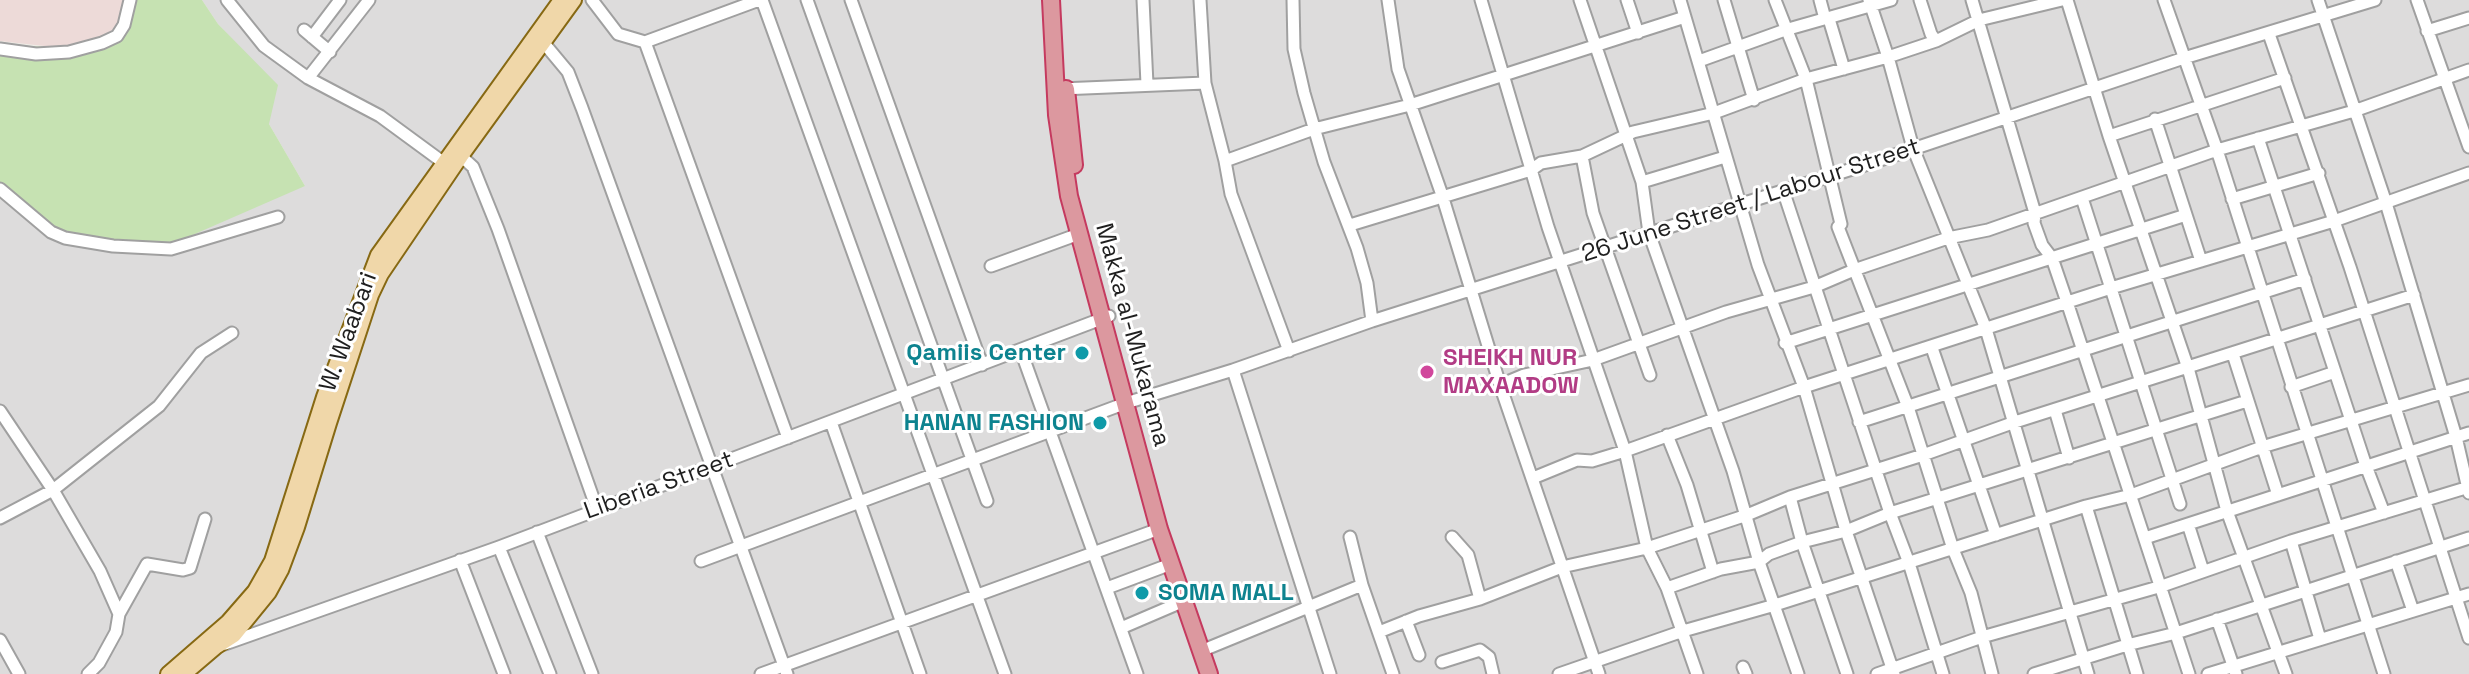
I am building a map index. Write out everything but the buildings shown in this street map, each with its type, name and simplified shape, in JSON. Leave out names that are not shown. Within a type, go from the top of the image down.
[{"type":"highway","name":"Makka al-Mukarama","points":[[1051,0],[1061,89],[1105,318]]},
{"type":"highway","name":"Makka al-Mukarama","points":[[1060,0],[1061,153],[1079,234],[1169,527],[1205,649],[1209,674]]},
{"type":"highway","name":"Makka al-Mukarama","points":[[1130,402],[1159,529],[1184,601],[1219,674]]},
{"type":"main road","name":"W. Waabari","points":[[184,674],[255,591],[272,561],[324,397],[372,268],[561,0]]},
{"type":"main road","name":"W. Waabari","points":[[168,674],[212,644],[234,635],[256,611],[281,570],[371,295],[388,263],[461,156],[574,0]]},
{"type":"street","points":[[0,49],[36,54],[69,52],[102,43],[117,36],[124,25],[130,0]]},
{"type":"street","points":[[227,0],[264,46],[308,78],[380,116],[444,163]]},
{"type":"street","points":[[330,52],[308,33],[340,0]]},
{"type":"street","points":[[308,78],[369,0]]},
{"type":"street","points":[[592,0],[618,34],[645,42],[761,0],[1005,674]]},
{"type":"street","points":[[807,0],[987,501]]},
{"type":"street","points":[[851,0],[982,365]]},
{"type":"street","points":[[1143,0],[1147,84]]},
{"type":"street","points":[[1200,0],[1205,83],[1231,194],[1289,351]]},
{"type":"street","points":[[1293,0],[1294,49],[1324,162],[1350,225],[1367,283],[1372,321]]},
{"type":"street","points":[[1388,0],[1398,69],[1442,195],[1500,385],[1597,668]]},
{"type":"street","points":[[1481,0],[1560,263],[1625,451],[1647,548],[1667,588],[1697,674]]},
{"type":"street","points":[[1580,0],[1642,182],[1649,233],[1747,515],[1759,562],[1798,674]]},
{"type":"street","points":[[1627,0],[1638,33]]},
{"type":"street","points":[[1680,0],[1739,204],[1785,343],[1804,387],[1846,531],[1892,671]]},
{"type":"street","points":[[1724,0],[1754,100]]},
{"type":"street","points":[[1775,0],[1806,79],[1841,224],[1838,227],[1908,407],[1953,549],[1971,593],[1992,674]]},
{"type":"street","points":[[1820,0],[1844,69]]},
{"type":"street","points":[[1699,61],[1785,30],[1829,19],[1870,3],[1891,0]]},
{"type":"street","points":[[1920,0],[1936,41]]},
{"type":"street","points":[[1972,0],[2035,213],[2034,223],[2042,245],[2052,258],[2189,674]]},
{"type":"street","points":[[1350,225],[1531,170],[1541,163],[1582,156],[1625,135],[1714,113],[1806,79],[1888,57],[1936,41],[1979,20],[2065,0],[2203,414],[2227,511],[2286,674]]},
{"type":"street","points":[[2164,0],[2217,150],[2246,249],[2278,339],[2367,624],[2379,673]]},
{"type":"street","points":[[1877,674],[1982,637],[2162,586],[2291,541],[2424,500],[2468,490],[2456,437],[2386,203],[2318,0]]},
{"type":"street","name":"26 June Street / Labour Street","points":[[701,561],[1130,402],[1372,321],[2007,118],[2094,87],[2375,0]]},
{"type":"street","points":[[2417,0],[2469,146]]},
{"type":"street","points":[[1870,3],[1913,148],[1986,329],[2088,674]]},
{"type":"street","points":[[1225,161],[1314,129],[1410,105],[1685,17]]},
{"type":"street","points":[[2427,31],[2469,18]]},
{"type":"street","points":[[2269,34],[2319,173],[2469,638]]},
{"type":"street","points":[[543,42],[568,72],[785,670]]},
{"type":"street","points":[[645,42],[788,438]]},
{"type":"street","points":[[1500,385],[1524,375],[1593,360],[1726,312],[1814,287],[1948,238],[1988,230],[2126,181],[2170,169],[2217,150],[2354,111],[2469,70]]},
{"type":"street","points":[[2109,136],[2285,78]]},
{"type":"street","points":[[1061,89],[1205,83]]},
{"type":"street","points":[[2155,119],[2201,261]]},
{"type":"street","points":[[2258,138],[2384,513]]},
{"type":"street","points":[[461,156],[473,167],[498,229],[597,509]]},
{"type":"street","points":[[1582,156],[1593,213],[1650,375]]},
{"type":"street","points":[[1642,182],[1725,157]]},
{"type":"street","points":[[2232,199],[2319,173]]},
{"type":"street","points":[[1533,478],[1577,460],[1592,461],[1625,451],[1713,417],[2067,302],[2334,221],[2469,173]]},
{"type":"street","points":[[0,189],[51,232],[75,240],[113,246],[171,249],[278,217]]},
{"type":"street","points":[[1783,190],[1909,563],[1943,674]]},
{"type":"street","points":[[2082,198],[2180,504]]},
{"type":"street","points":[[1785,343],[2186,215]]},
{"type":"street","points":[[991,266],[1079,234]]},
{"type":"street","points":[[1859,422],[2305,279]]},
{"type":"street","points":[[1379,632],[1480,599],[1562,567],[1647,548],[2015,422],[2414,295]]},
{"type":"street","name":"Liberia Street","points":[[212,644],[232,643],[499,547],[1105,318]]},
{"type":"street","points":[[0,518],[53,490],[159,406],[201,353],[232,333]]},
{"type":"street","points":[[1932,348],[1996,535]]},
{"type":"street","points":[[1021,351],[1137,674]]},
{"type":"street","points":[[2233,354],[2278,495]]},
{"type":"street","points":[[1233,370],[1330,674]]},
{"type":"street","points":[[2291,387],[2335,372]]},
{"type":"street","points":[[1559,674],[1597,668],[1683,631],[1775,605],[2086,506],[2131,495],[2262,447],[2469,385]]},
{"type":"street","points":[[1667,588],[1713,572],[1759,562],[1769,554],[1802,542],[1846,531],[1890,513],[2247,401]]},
{"type":"street","points":[[2055,410],[2069,458]]},
{"type":"street","points":[[1,414],[53,490],[100,571],[119,614]]},
{"type":"street","points":[[831,422],[920,674]]},
{"type":"street","points":[[2145,538],[2469,433]]},
{"type":"street","points":[[1667,435],[1713,572]]},
{"type":"street","points":[[1790,497],[1847,674]]},
{"type":"street","points":[[2086,506],[2137,674]]},
{"type":"street","points":[[88,674],[99,663],[116,632],[119,614],[147,564],[183,570],[190,568],[205,519]]},
{"type":"street","points":[[2188,524],[2203,571]]},
{"type":"street","points":[[761,674],[785,670],[902,622],[1159,529]]},
{"type":"street","points":[[537,532],[592,674]]},
{"type":"street","points":[[1350,537],[1362,585],[1393,674]]},
{"type":"street","points":[[1452,537],[1468,555],[1480,599]]},
{"type":"street","points":[[2038,673],[2176,633],[2469,538]]},
{"type":"street","points":[[2291,541],[2320,639]]},
{"type":"street","points":[[499,547],[550,674]]},
{"type":"street","points":[[460,560],[504,674]]},
{"type":"street","points":[[2396,561],[2413,611]]},
{"type":"street","points":[[1107,588],[1171,564]]},
{"type":"street","points":[[1205,649],[1362,585]]},
{"type":"street","points":[[2208,674],[2235,670],[2320,639],[2469,594]]},
{"type":"street","points":[[1121,628],[1184,601]]},
{"type":"street","points":[[2217,619],[2235,670]]},
{"type":"street","points":[[1406,621],[1419,655]]},
{"type":"street","points":[[0,640],[19,674]]},
{"type":"street","points":[[1442,662],[1480,650],[1489,657],[1493,674]]},
{"type":"shaded area","points":[[0,0],[125,0],[117,32],[62,48],[0,41]]},
{"type":"shaded area","points":[[202,0],[2469,0],[2469,674],[0,674],[0,182],[60,236],[305,186],[269,124],[244,52],[218,24]]},
{"type":"green space","points":[[125,0],[202,0],[218,24],[278,85],[269,124],[305,186],[165,247],[60,236],[0,182],[0,44],[62,48],[117,32]]},
{"type":"place","name":"Qamiis Center","points":[[1082,353]]},
{"type":"place","name":"SHEIKH NUR MAXAADOW","points":[[1427,372]]},
{"type":"place","name":"HANAN FASHION","points":[[1100,423]]},
{"type":"place","name":"SOMA MALL","points":[[1142,593]]}]
